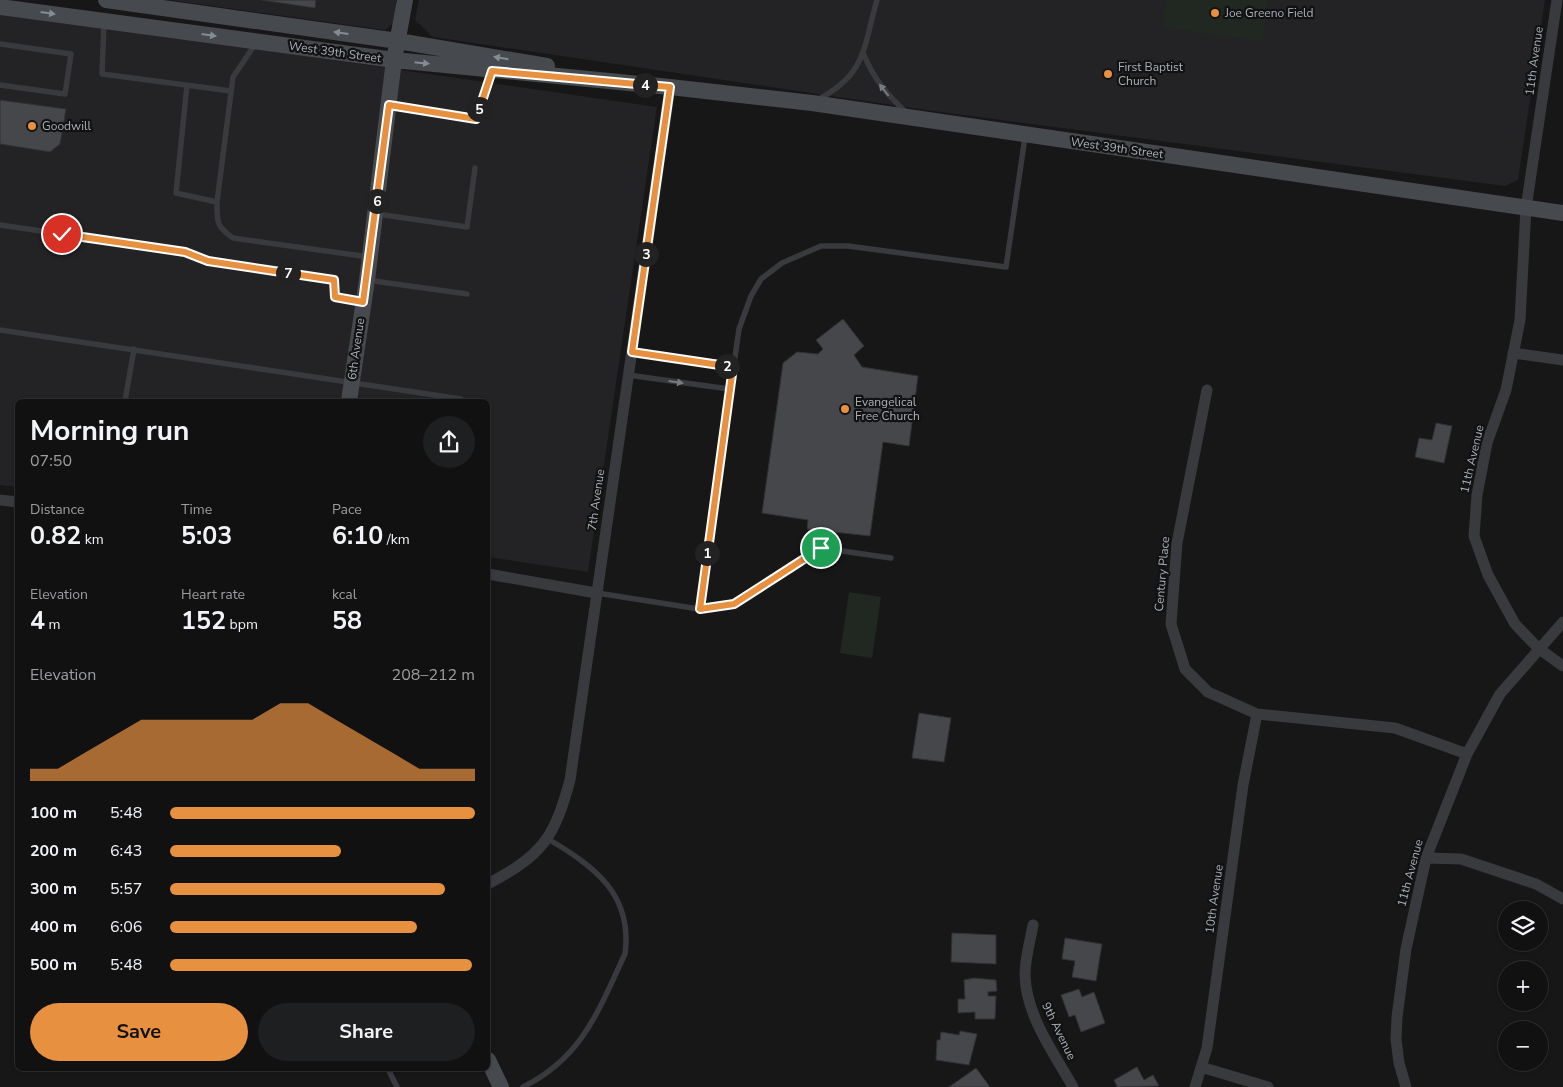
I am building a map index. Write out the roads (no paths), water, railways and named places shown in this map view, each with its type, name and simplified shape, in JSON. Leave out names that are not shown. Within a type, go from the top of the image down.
[{"type":"main road","name":"West 39th Street","points":[[106,0],[398,41],[670,87]]},
{"type":"main road","name":"6th Avenue","points":[[349,399],[367,280],[394,60],[406,0]]},
{"type":"main road","name":"West 39th Street","points":[[0,7],[394,60],[812,103],[1563,213]]},
{"type":"main road","points":[[490,1064],[501,1087]]},
{"type":"street","name":"11th Avenue","points":[[1406,1087],[1399,1063],[1396,1038],[1397,1017],[1406,949],[1426,858],[1467,754],[1500,694],[1538,648],[1515,624],[1488,575],[1474,536],[1477,495],[1487,443],[1506,390],[1513,353],[1523,282],[1526,208],[1557,0]]},
{"type":"street","name":"7th Avenue","points":[[490,883],[520,866],[548,839],[562,810],[570,780],[670,87]]},
{"type":"street","points":[[1513,353],[1563,360]]},
{"type":"street","name":"Century Place","points":[[1207,390],[1177,543],[1171,624],[1185,669],[1208,692],[1257,714],[1395,728],[1467,754]]},
{"type":"street","points":[[0,500],[15,502]]},
{"type":"street","points":[[490,574],[596,593]]},
{"type":"street","points":[[1563,622],[1538,648],[1563,666]]},
{"type":"street","name":"10th Avenue","points":[[1195,1087],[1202,1067],[1216,982],[1243,786],[1257,714]]},
{"type":"street","points":[[1426,858],[1461,858],[1536,884],[1563,899]]},
{"type":"street","name":"9th Avenue","points":[[1033,925],[1025,976],[1033,1014],[1073,1087]]},
{"type":"street","points":[[1202,1067],[1268,1087]]},
{"type":"lane","points":[[812,103],[832,92],[851,76],[864,55],[877,0]]},
{"type":"lane","points":[[104,21],[102,74],[232,92]]},
{"type":"lane","points":[[255,41],[252,49],[233,77],[217,202],[217,221],[220,229],[233,238],[369,257]]},
{"type":"lane","points":[[0,44],[71,54],[65,94],[0,85]]},
{"type":"lane","points":[[864,55],[873,76],[888,96],[912,118]]},
{"type":"lane","points":[[389,105],[476,119],[492,71]]},
{"type":"lane","points":[[187,85],[176,193],[217,202]]},
{"type":"lane","points":[[700,609],[738,328],[750,296],[761,279],[782,263],[821,246],[848,246],[1006,267],[1025,134]]},
{"type":"lane","points":[[375,214],[467,227],[475,168]]},
{"type":"lane","points":[[0,225],[185,252],[208,261],[334,280],[335,297],[363,302]]},
{"type":"lane","points":[[367,280],[467,294]]},
{"type":"lane","points":[[0,330],[460,399]]},
{"type":"lane","points":[[125,399],[134,349]]},
{"type":"lane","points":[[632,352],[733,367]]},
{"type":"lane","points":[[628,375],[729,389]]},
{"type":"lane","points":[[596,593],[700,609],[734,604],[821,548],[891,558]]},
{"type":"lane","points":[[523,1087],[535,1081],[570,1055],[583,1038],[625,954],[627,938],[620,908],[608,883],[576,856],[548,839]]},
{"type":"lane","points":[[389,1071],[397,1087]]},
{"type":"place","name":"Joe Greeno Field","points":[[1215,13]]},
{"type":"place","name":"First Baptist Church","points":[[1108,74]]},
{"type":"place","name":"Goodwill","points":[[32,126]]},
{"type":"place","name":"Evangelical Free Church","points":[[845,409]]}]
